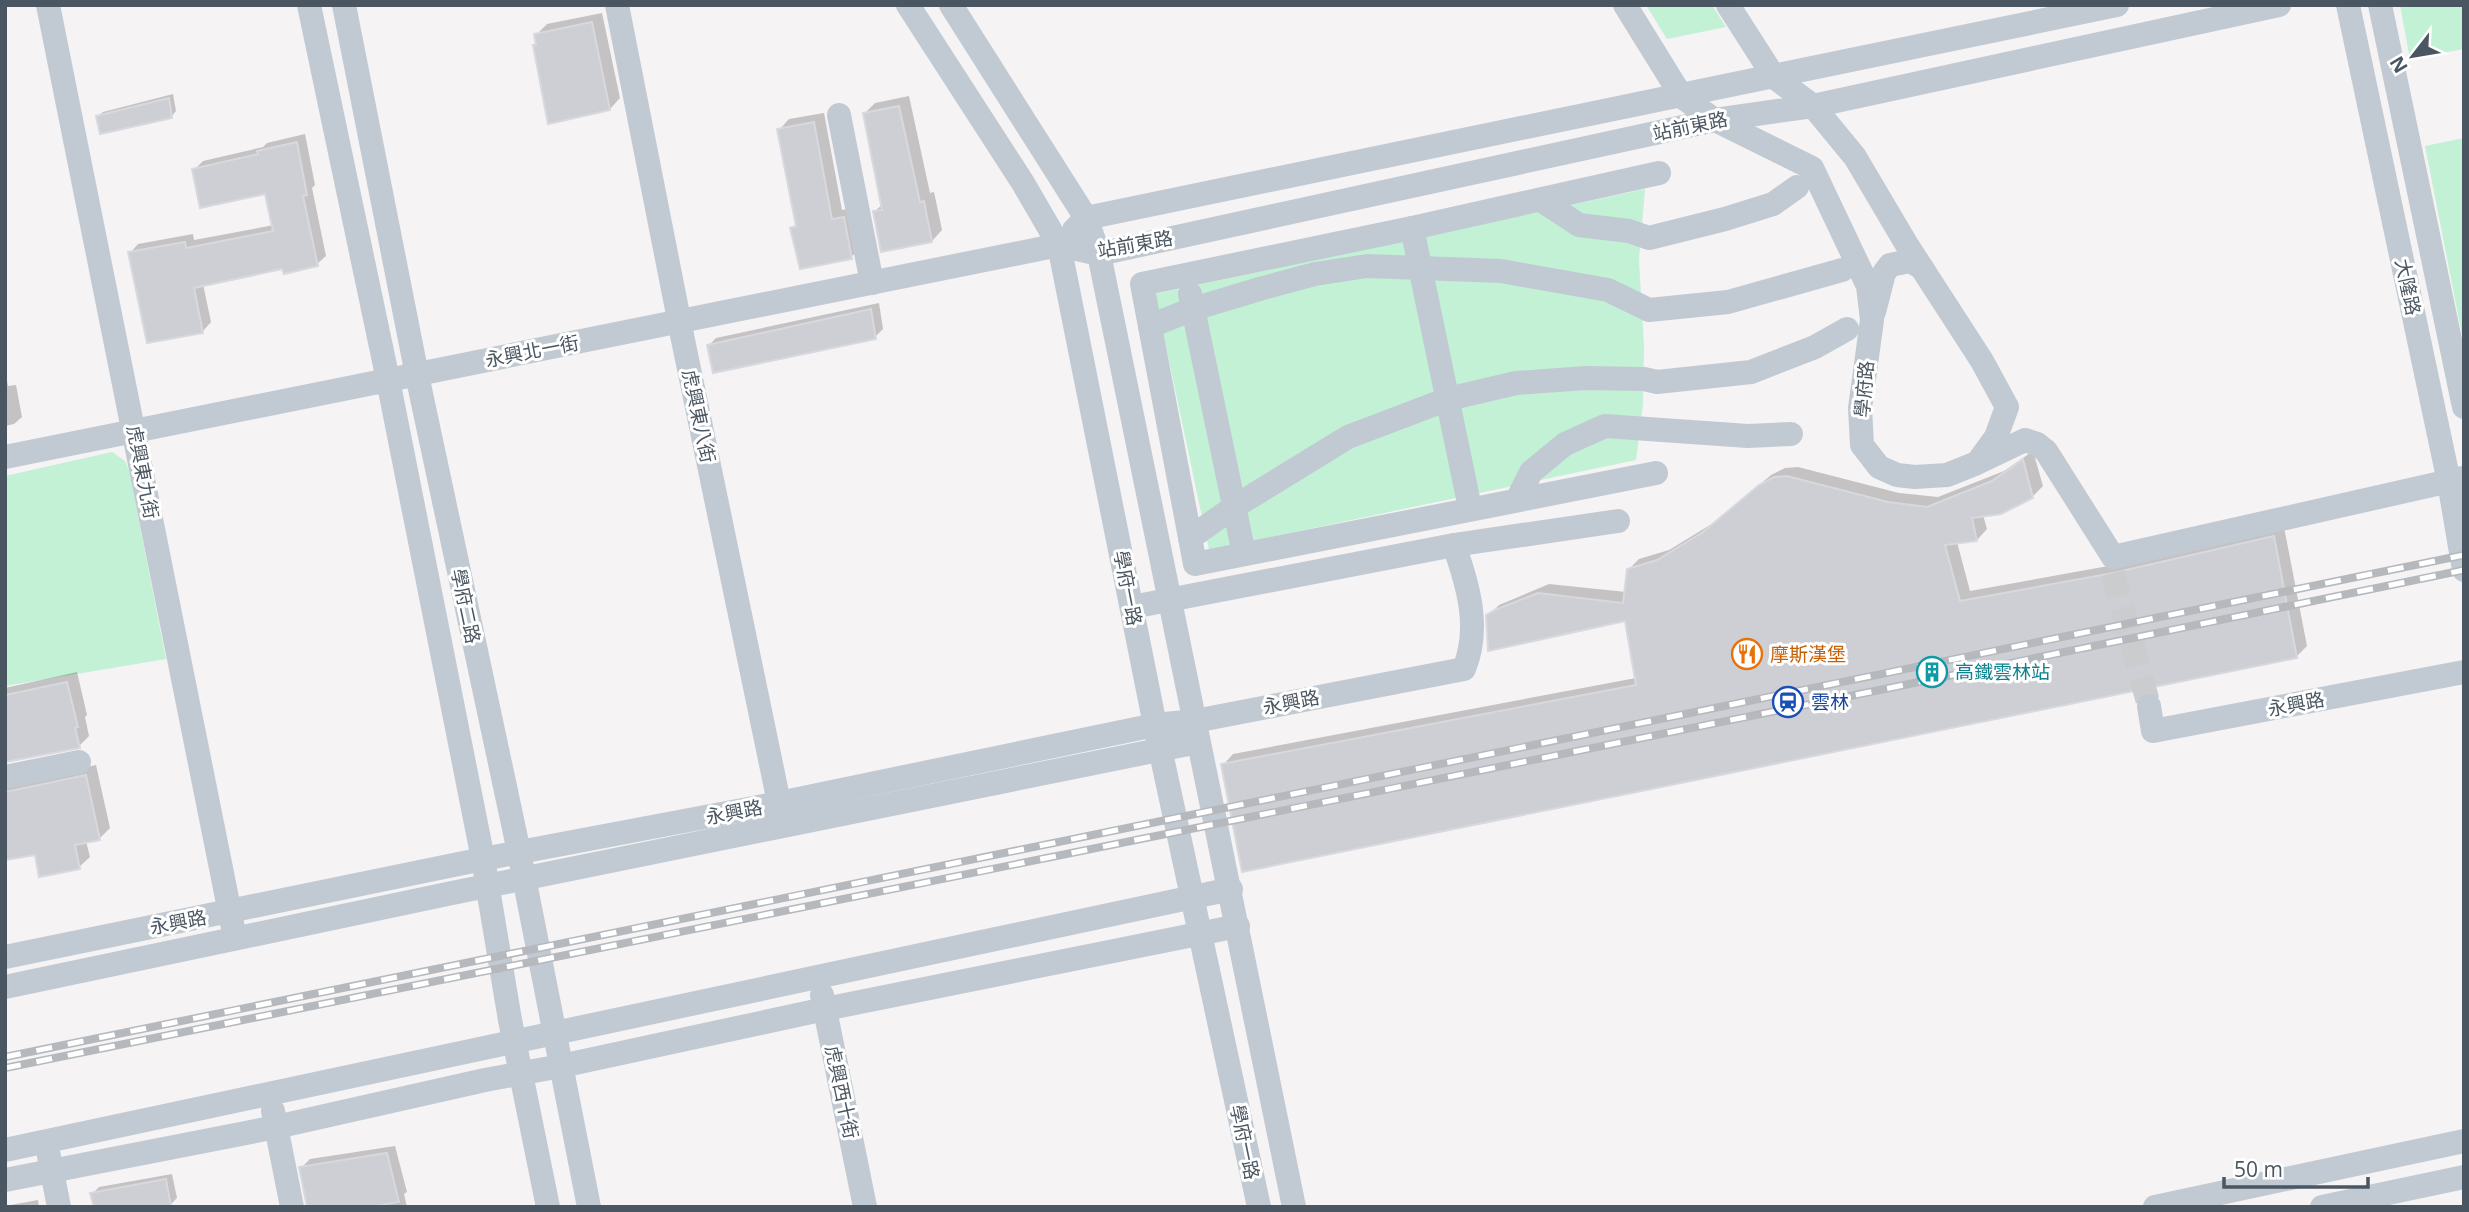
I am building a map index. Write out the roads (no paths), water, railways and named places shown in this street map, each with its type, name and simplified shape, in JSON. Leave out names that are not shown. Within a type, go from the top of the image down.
[{"type":"street","name":"虎興東九街","points":[[48,5],[236,939]]},
{"type":"street","name":"學府二路","points":[[309,5],[388,380],[483,859],[513,1040],[548,1207]]},
{"type":"street","name":"學府二路","points":[[344,5],[417,374],[519,852],[589,1207]]},
{"type":"street","name":"虎興東八街","points":[[617,5],[679,322],[782,815]]},
{"type":"street","name":"學府一路","points":[[908,5],[1023,183],[1059,245],[1155,725],[1259,1207]]},
{"type":"street","name":"學府路","points":[[1625,5],[1682,97],[1715,120],[1812,168],[1868,286],[1872,320],[1860,408],[1862,445],[1879,467],[1897,475],[1947,475],[2025,440],[2037,444],[2046,451],[2113,565],[2455,468]]},
{"type":"street","points":[[1728,5],[1774,77],[1813,106],[1855,157],[1982,361],[2007,407],[1996,437],[1977,463]]},
{"type":"street","name":"站前東路","points":[[1059,245],[1086,219],[2117,5]]},
{"type":"street","name":"站前東路","points":[[1059,245],[1099,254],[1715,120],[1813,106],[2279,5]]},
{"type":"street","name":"大隆路","points":[[2348,5],[2455,468],[2464,570]]},
{"type":"street","name":"大隆路","points":[[2380,5],[2464,407]]},
{"type":"street","name":"學府一路","points":[[956,7],[1086,219],[1099,254],[1294,1207]]},
{"type":"street","points":[[924,30],[956,7]]},
{"type":"street","points":[[839,115],[872,283]]},
{"type":"street","points":[[1656,472],[1195,564],[1142,284],[1658,173]]},
{"type":"street","points":[[1541,200],[1579,225],[1629,231],[1649,238],[1773,205],[1797,187]]},
{"type":"street","points":[[1412,228],[1470,508]]},
{"type":"street","name":"永興北一街","points":[[5,457],[1059,245]]},
{"type":"street","points":[[1872,320],[1884,273],[1890,265],[1910,261],[1922,268]]},
{"type":"street","points":[[1150,326],[1193,309],[1315,274],[1367,266],[1501,271],[1608,290],[1649,310],[1728,302],[1842,270]]},
{"type":"street","points":[[1186,275],[1244,554]]},
{"type":"street","points":[[1190,538],[1234,507],[1348,437],[1448,399],[1516,383],[1586,378],[1644,379],[1657,382],[1751,372],[1815,347],[1847,329]]},
{"type":"street","points":[[1517,500],[1531,472],[1565,444],[1605,426],[1735,436],[1791,434]]},
{"type":"street","points":[[1132,607],[1454,545],[1618,521]]},
{"type":"street","name":"永興路","points":[[6,951],[230,912],[519,852],[782,815],[1161,750],[1196,731],[1464,669],[1472,650],[1472,617],[1467,582],[1454,545]]},
{"type":"street","name":"永興路","points":[[2149,706],[2153,731],[2464,672]]},
{"type":"street","name":"永興路","points":[[10,986],[523,880],[1155,725],[1196,731]]},
{"type":"street","points":[[5,777],[79,762]]},
{"type":"street","points":[[5,1150],[1231,889]]},
{"type":"street","points":[[5,1180],[276,1127],[520,1072],[561,1066],[825,1009],[1238,926]]},
{"type":"street","points":[[6,951],[10,986]]},
{"type":"street","name":"虎興西十街","points":[[818,977],[865,1207]]},
{"type":"street","points":[[269,1093],[292,1207]]},
{"type":"street","points":[[46,1141],[59,1207]]},
{"type":"street","points":[[2155,1207],[2464,1142]]},
{"type":"street","points":[[2322,1207],[2464,1177]]},
{"type":"tunnel","points":[[2113,573],[2149,706]]},
{"type":"railway","points":[[5,1057],[2464,555]]},
{"type":"railway","points":[[5,1068],[2464,570]]},
{"type":"place","name":"摩斯漢堡","points":[[1747,654]]},
{"type":"place","name":"高鐵雲林站","points":[[1932,672]]},
{"type":"place","name":"雲林","points":[[1788,702]]}]
